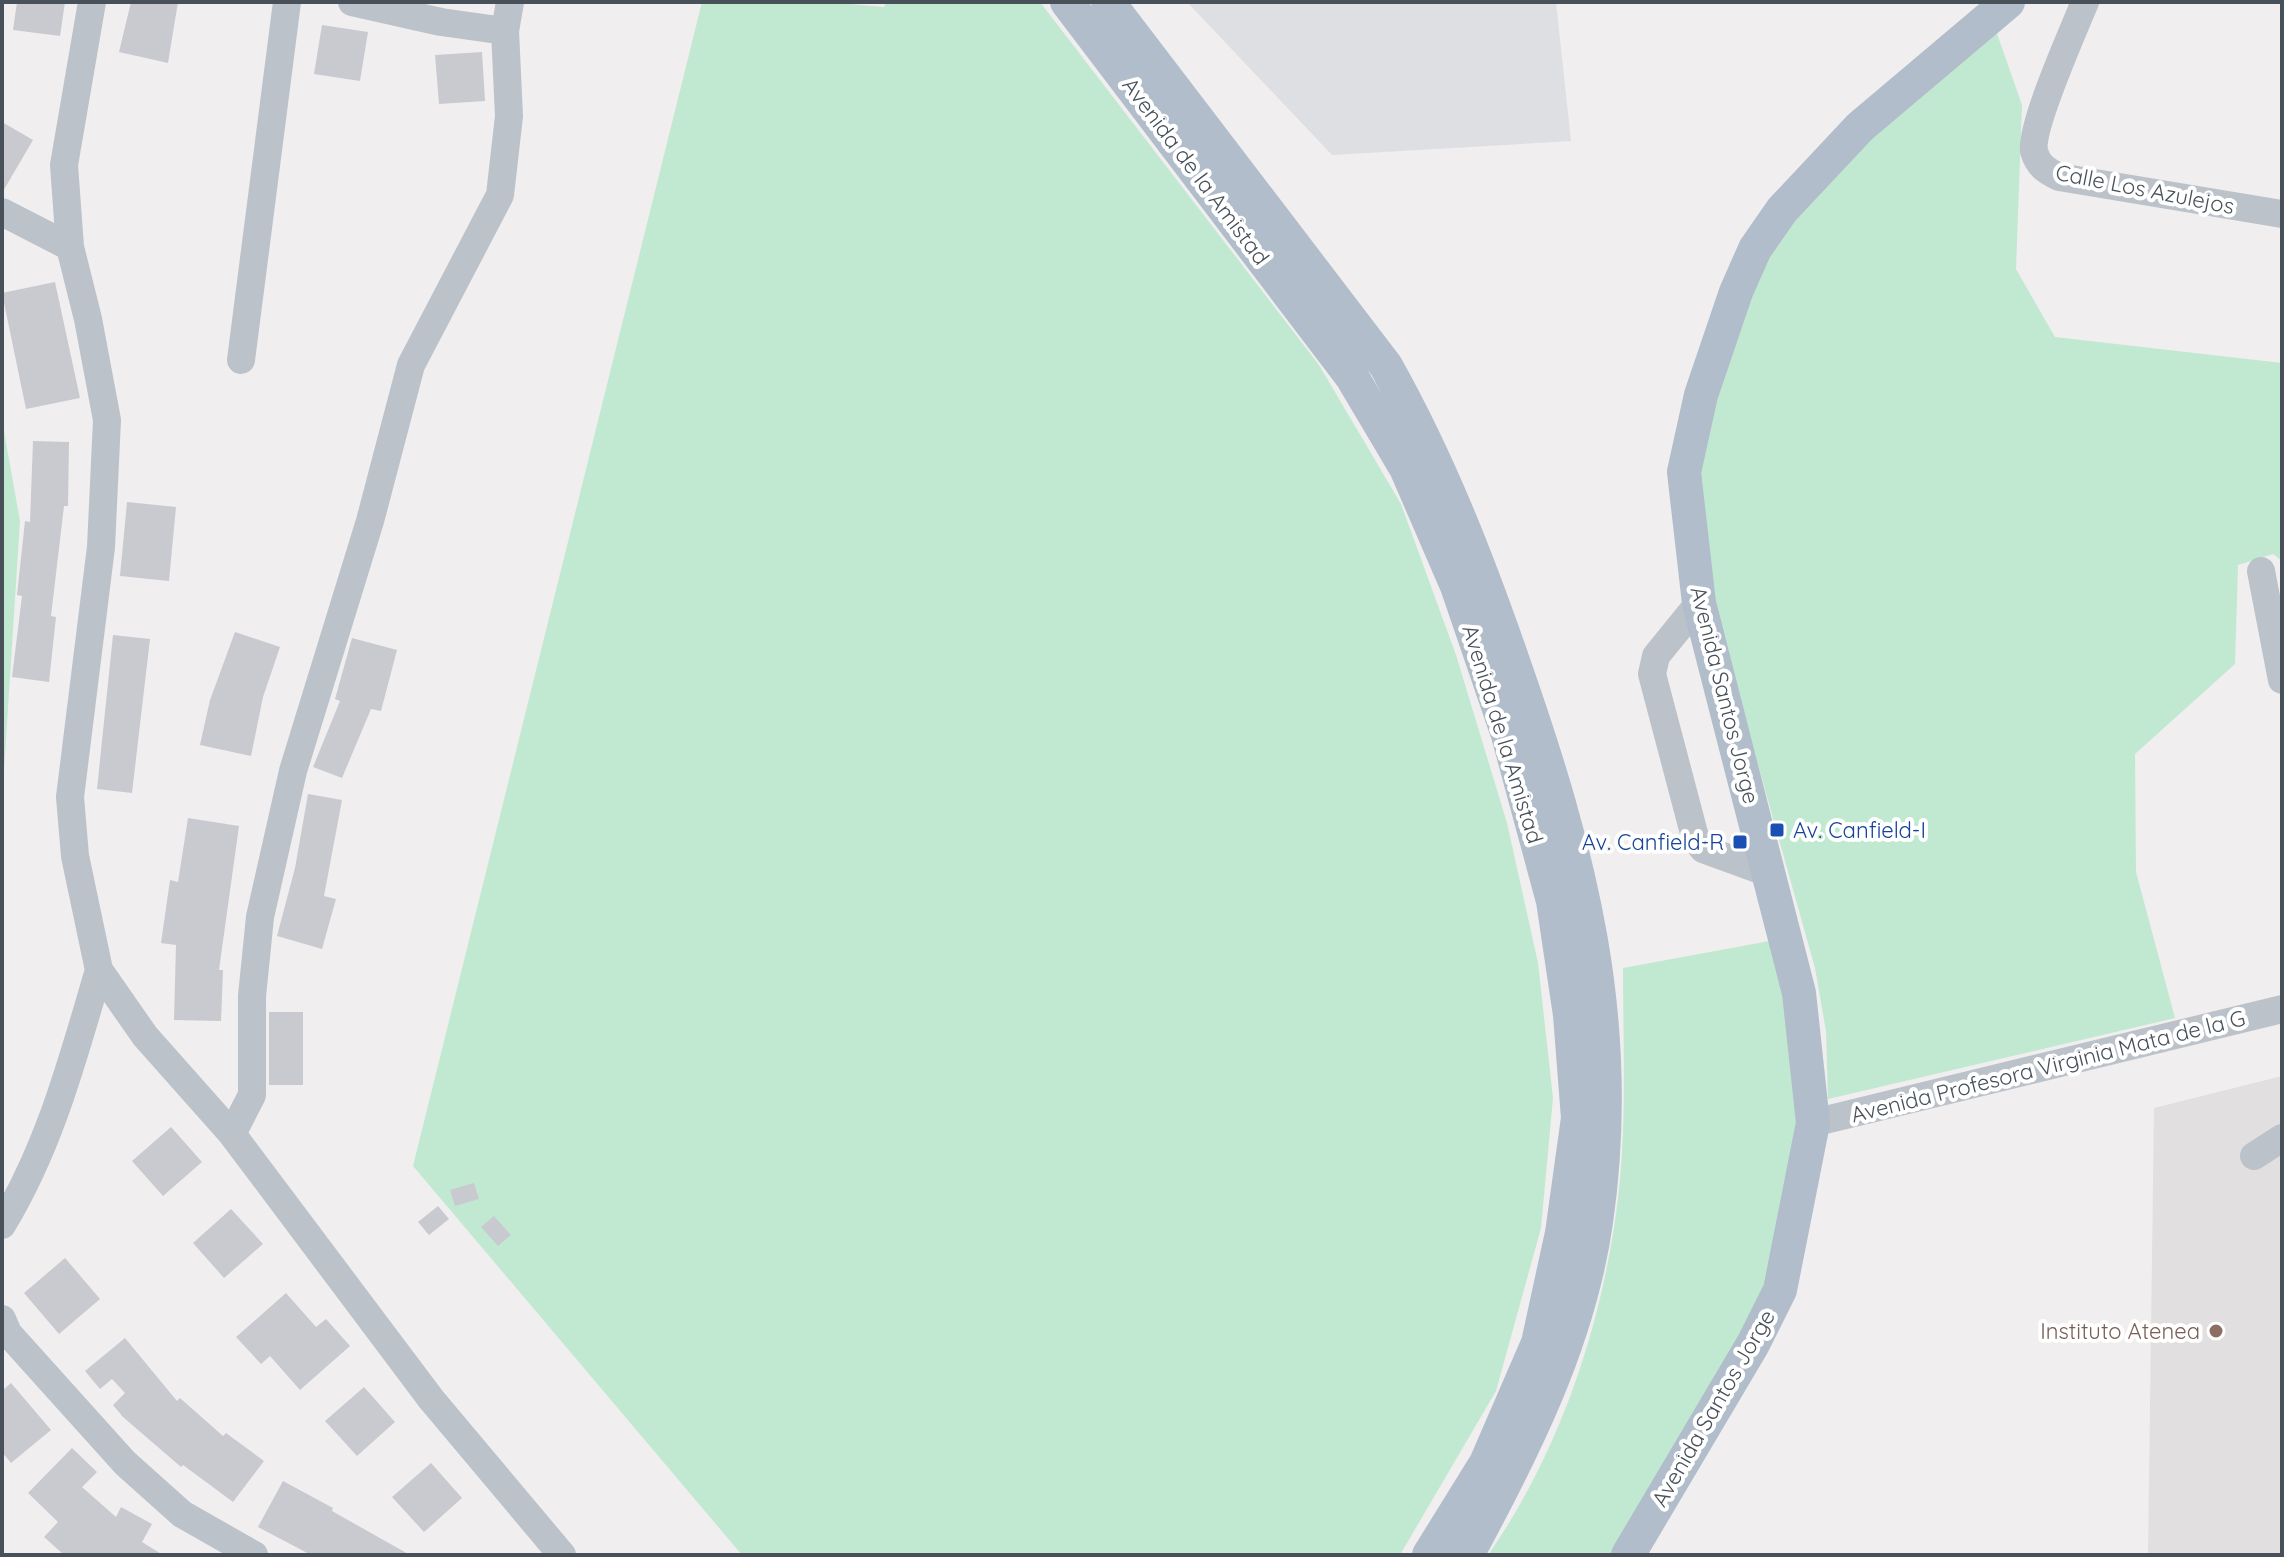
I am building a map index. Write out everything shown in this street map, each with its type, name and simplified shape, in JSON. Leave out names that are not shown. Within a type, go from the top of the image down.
[{"type":"main road","name":"Avenida de la Amistad","points":[[1067,2],[1352,377],[1406,468],[1457,586],[1503,720],[1553,901],[1570,1015],[1578,1118],[1562,1233],[1538,1343],[1486,1463],[1429,1555]]},
{"type":"main road","name":"Avenida de la Amistad","points":[[1108,2],[1386,366],[1415,418],[1471,540],[1555,782],[1589,916],[1603,1023],[1607,1111],[1596,1224],[1572,1324],[1529,1439],[1467,1555]]},
{"type":"main road","name":"Avenida Santos Jorge","points":[[1628,1555],[1753,1344],[1780,1290],[1813,1123],[1799,993],[1699,603],[1684,472],[1701,395],[1736,292],[1755,249],[1782,210],[1860,127],[2008,2]]},
{"type":"street","points":[[92,2],[64,165],[70,247],[88,319],[107,420],[101,547],[70,797],[75,856],[99,970],[145,1036],[232,1134],[431,1399],[562,1555]]},
{"type":"street","points":[[241,360],[287,2]]},
{"type":"street","points":[[352,2],[441,22],[505,31]]},
{"type":"street","points":[[232,1134],[252,1095],[252,996],[260,917],[293,771],[370,521],[411,365],[500,195],[509,116],[505,31],[510,2]]},
{"type":"street","name":"Calle Los Azulejos","points":[[2085,2],[2045,104],[2033,149],[2041,168],[2059,177],[2282,214]]},
{"type":"street","points":[[2,212],[70,247]]},
{"type":"street","points":[[2261,571],[2282,680]]},
{"type":"street","points":[[1699,603],[1656,656],[1652,674],[1695,837],[1703,849],[1769,873]]},
{"type":"street","points":[[2,1225],[26,1186],[44,1143],[99,970]]},
{"type":"street","name":"Avenida Profesora Virginia Mata de la G","points":[[1813,1123],[2282,1009]]},
{"type":"street","points":[[2254,1156],[2282,1138]]},
{"type":"street","points":[[2,1319],[27,1355],[125,1463],[182,1514],[254,1555]]},
{"type":"shaded area","points":[[1187,2],[1556,2],[1571,141],[1332,155]]},
{"type":"shaded area","name":"Instituto Atenea","points":[[2282,1076],[2282,1555],[2148,1555],[2154,1108]]},
{"type":"green space","points":[[702,2],[830,2],[884,7],[886,2],[1040,2],[1319,365],[1401,504],[1456,655],[1507,823],[1538,963],[1553,1098],[1541,1228],[1496,1391],[1400,1555],[742,1555],[413,1166]]},
{"type":"green space","points":[[1995,28],[2022,105],[2016,269],[2055,337],[2282,363],[2282,561],[2273,554],[2238,565],[2235,664],[2135,754],[2136,872],[2175,1018],[1828,1099],[1826,1031],[1815,968],[1711,597],[1700,468],[1710,399],[1751,274],[1839,162]]},
{"type":"green space","points":[[2,420],[20,521],[2,801]]},
{"type":"green space","points":[[1775,940],[1798,1068],[1794,1181],[1771,1270],[1749,1330],[1616,1555],[1488,1555],[1514,1515],[1557,1430],[1589,1339],[1601,1292],[1618,1198],[1623,1141],[1623,968]]},
{"type":"building","points":[[17,2],[65,2],[60,36],[13,30]]},
{"type":"building","points":[[131,2],[178,2],[168,63],[119,52]]},
{"type":"building","points":[[322,25],[368,32],[360,81],[314,74]]},
{"type":"building","points":[[482,52],[485,101],[439,104],[435,55]]},
{"type":"building","points":[[2,122],[33,140],[2,193]]},
{"type":"building","points":[[55,282],[80,398],[26,409],[2,293]]},
{"type":"building","points":[[33,441],[69,442],[68,506],[64,506],[51,616],[56,617],[49,682],[12,677],[22,596],[17,595],[25,521],[30,522]]},
{"type":"building","points":[[127,502],[176,507],[169,581],[120,576]]},
{"type":"building","points":[[235,632],[280,647],[263,697],[251,756],[200,745],[210,700]]},
{"type":"building","points":[[113,635],[150,639],[132,793],[97,789]]},
{"type":"building","points":[[352,638],[397,650],[381,711],[371,709],[342,778],[313,767],[340,701],[335,699]]},
{"type":"building","points":[[308,794],[342,800],[324,896],[336,899],[322,949],[277,936],[295,868]]},
{"type":"building","points":[[188,818],[239,826],[219,970],[223,970],[221,1021],[174,1020],[176,945],[161,943],[170,880],[178,882]]},
{"type":"building","points":[[269,1012],[303,1012],[303,1085],[269,1085]]},
{"type":"building","points":[[171,1127],[202,1162],[163,1196],[132,1161]]},
{"type":"building","points":[[474,1183],[479,1199],[455,1206],[450,1190]]},
{"type":"building","points":[[438,1206],[449,1219],[429,1235],[418,1222]]},
{"type":"building","points":[[231,1209],[263,1244],[224,1278],[193,1243]]},
{"type":"building","points":[[494,1216],[511,1235],[498,1246],[481,1227]]},
{"type":"building","points":[[65,1258],[100,1299],[59,1334],[24,1293]]},
{"type":"building","points":[[286,1293],[316,1327],[326,1319],[350,1346],[300,1390],[270,1356],[261,1364],[236,1337]]},
{"type":"building","points":[[125,1338],[177,1401],[180,1398],[223,1436],[226,1433],[264,1461],[233,1502],[183,1465],[181,1467],[123,1417],[113,1405],[125,1393],[112,1379],[100,1389],[85,1371]]},
{"type":"building","points":[[11,1383],[51,1430],[11,1463],[2,1452],[2,1391]]},
{"type":"building","points":[[364,1387],[395,1422],[357,1456],[325,1421]]},
{"type":"building","points":[[72,1448],[97,1472],[82,1487],[116,1517],[121,1507],[152,1524],[142,1542],[163,1555],[64,1555],[44,1537],[58,1522],[28,1493]]},
{"type":"building","points":[[431,1463],[462,1498],[424,1532],[392,1497]]},
{"type":"building","points":[[283,1481],[410,1555],[311,1555],[258,1527]]},
{"type":"place","name":"Av. Canfield-I","points":[[1777,830]]},
{"type":"place","name":"Av. Canfield-R","points":[[1740,842]]},
{"type":"place","name":"Instituto Atenea","points":[[2216,1331]]}]
